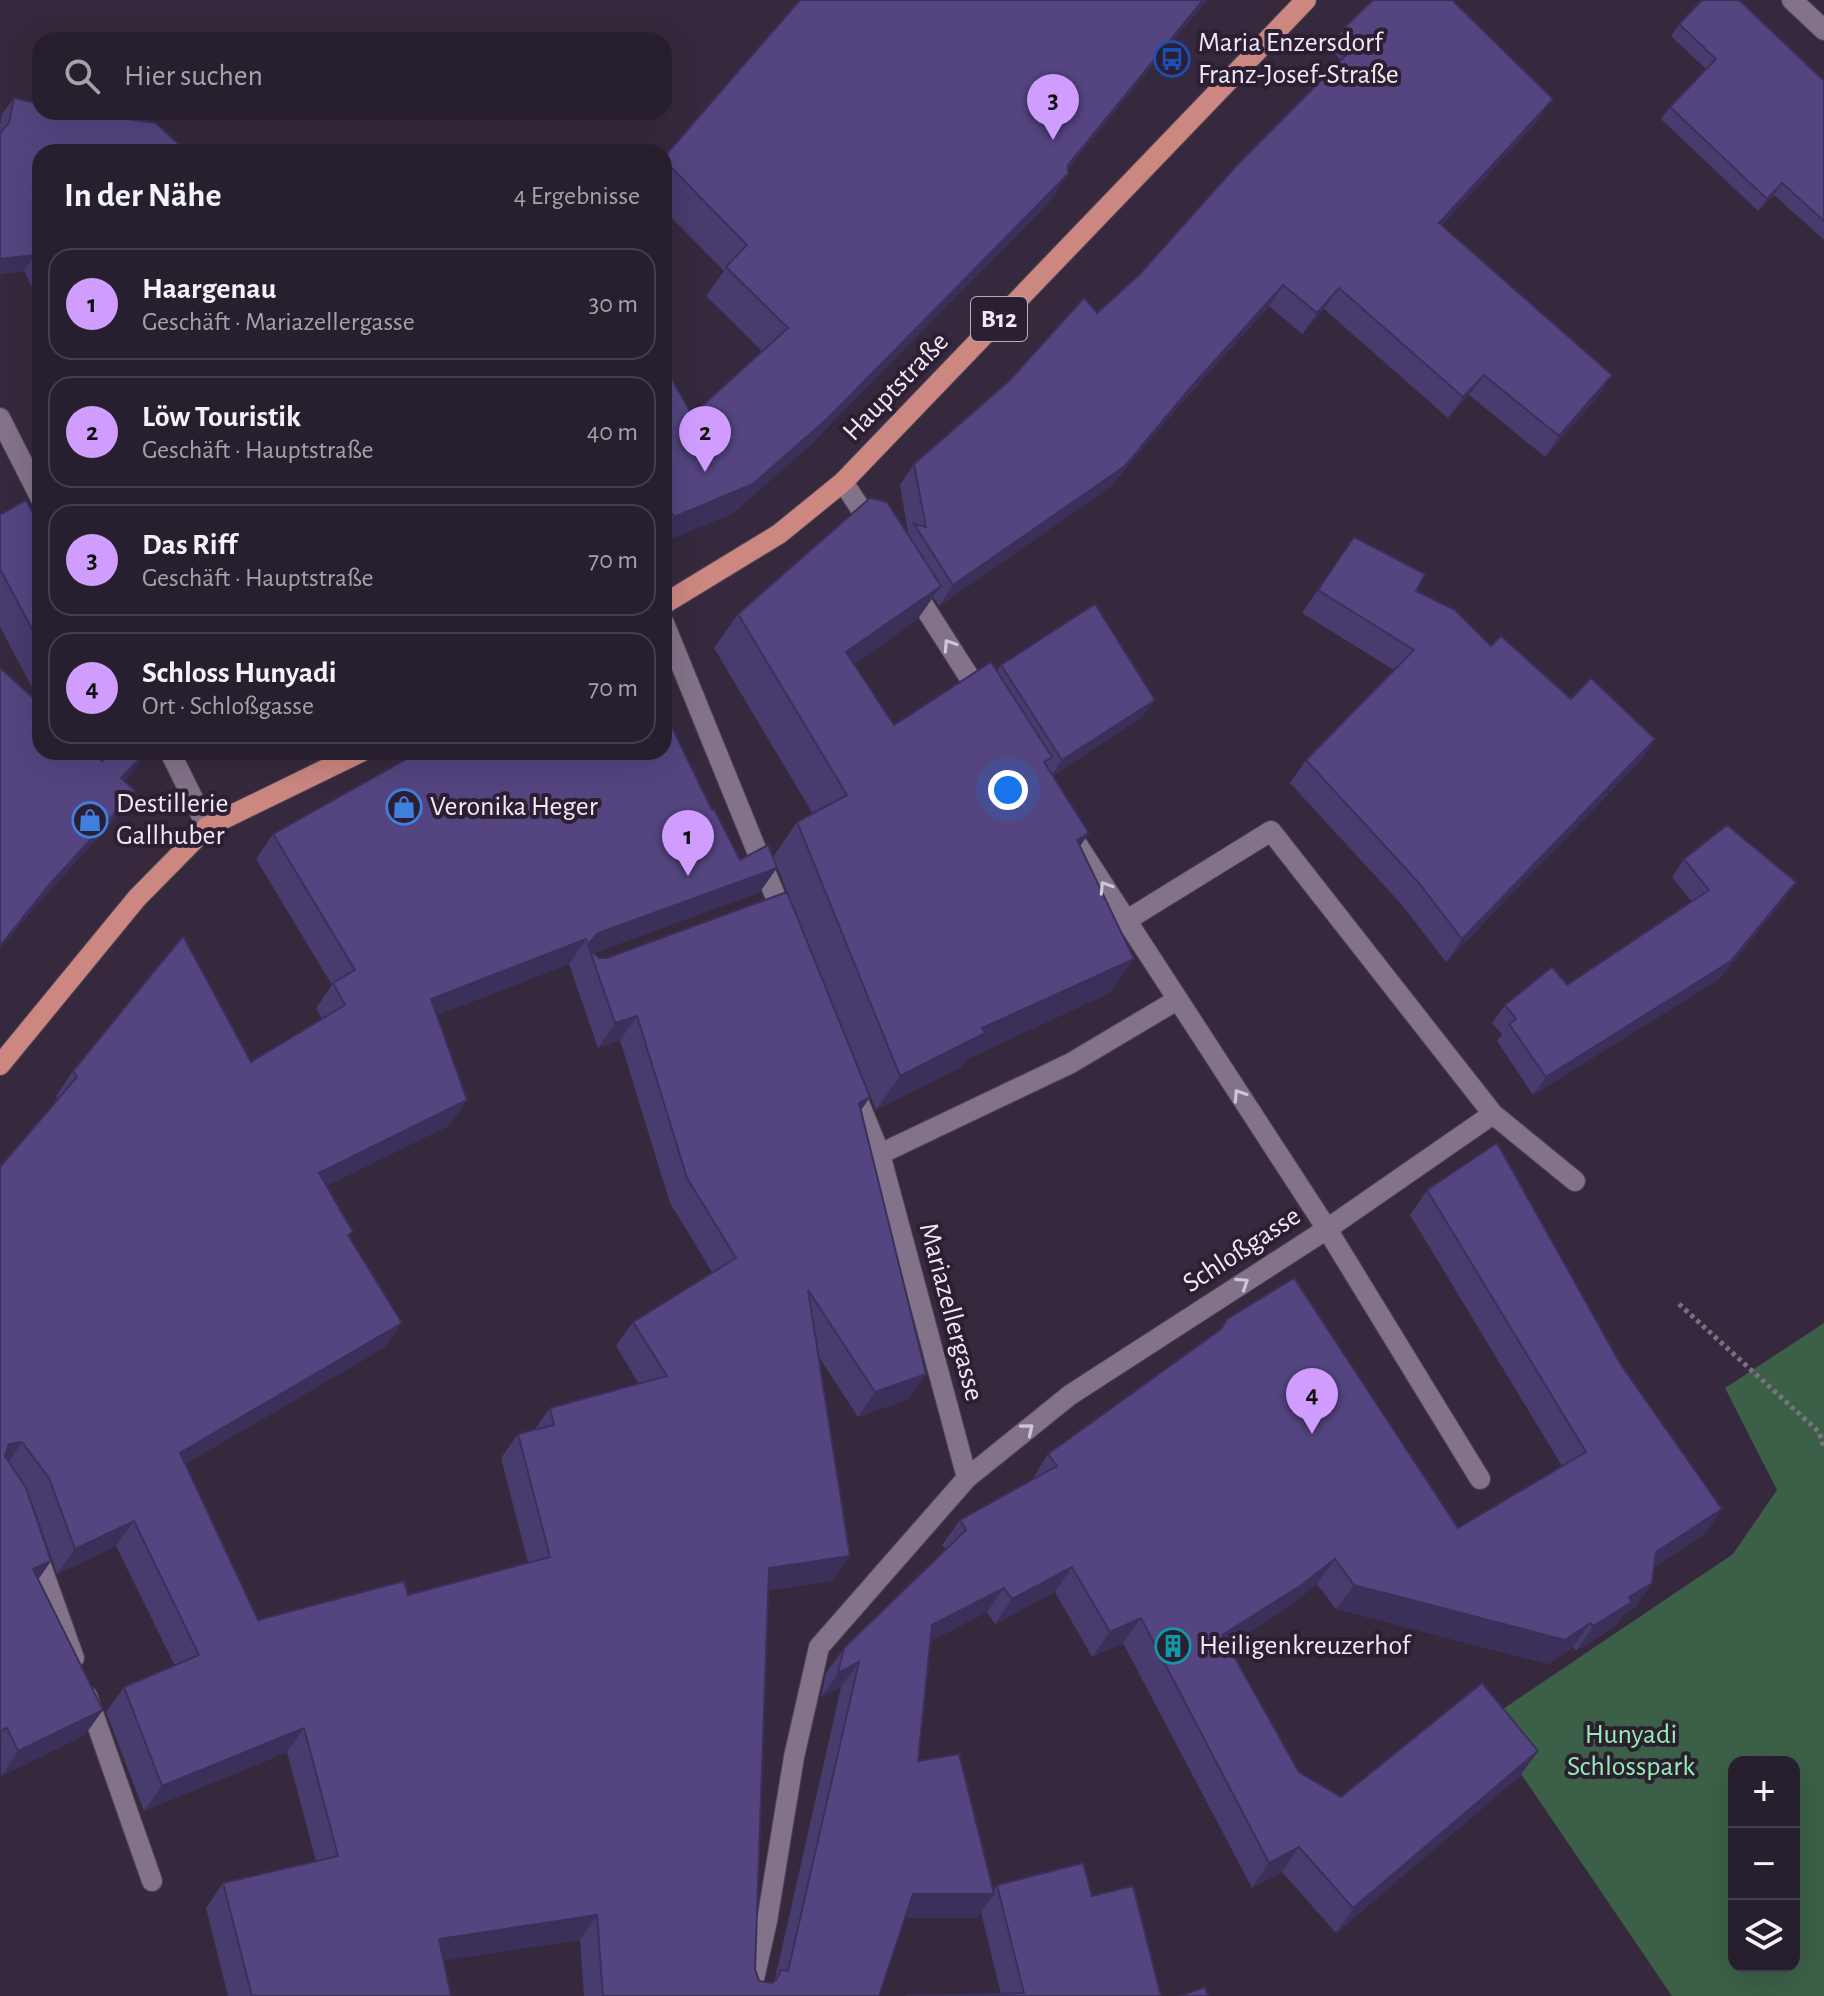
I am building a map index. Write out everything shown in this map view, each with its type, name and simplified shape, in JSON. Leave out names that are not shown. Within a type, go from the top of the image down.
[{"type":"main road","name":"Hauptstraße","points":[[672,599],[779,534],[843,482],[1306,0]]},
{"type":"main road","points":[[0,1065],[137,898],[207,827],[345,760]]},
{"type":"street","points":[[1792,0],[1824,30]]},
{"type":"street","points":[[0,418],[32,481]]},
{"type":"street","points":[[843,482],[886,548]]},
{"type":"street","points":[[903,575],[989,708]]},
{"type":"street","points":[[672,644],[769,903],[794,942]]},
{"type":"street","points":[[174,760],[207,827]]},
{"type":"street","name":"Schloßgasse","points":[[967,1478],[1070,1395],[1327,1229],[1058,814]]},
{"type":"street","points":[[1127,920],[1271,831],[1493,1114],[1575,1181]]},
{"type":"street","points":[[880,1154],[1071,1063],[1177,1000]]},
{"type":"street","name":"Mariazellergasse","points":[[845,1069],[880,1154],[967,1478]]},
{"type":"street","points":[[1480,1479],[1327,1229],[1493,1114]]},
{"type":"street","points":[[750,1996],[767,1921],[794,1757],[819,1647],[967,1478]]},
{"type":"street","points":[[31,1537],[152,1881]]},
{"type":"path","points":[[1679,1304],[1819,1432],[1824,1447]]},
{"type":"green space","name":"Hunyadi Schlosspark","points":[[1824,1323],[1824,1996],[1672,1996],[1485,1721],[1733,1554],[1777,1490],[1725,1388]]},
{"type":"building","points":[[800,0],[1203,0],[1068,165],[1068,174],[828,418],[753,484],[674,517],[672,379],[692,415],[788,328],[726,267],[747,245],[672,168],[672,148]]},
{"type":"building","points":[[1373,0],[1452,0],[1553,99],[1439,223],[1612,375],[1559,436],[1484,375],[1463,397],[1339,288],[1317,313],[1283,285],[1125,466],[953,585],[914,524],[926,527],[914,464],[1009,381],[1084,298],[1097,313],[1140,274],[1237,165],[1359,42],[1344,28]]},
{"type":"building","points":[[1702,0],[1739,0],[1824,81],[1824,221],[1782,183],[1767,199],[1670,107],[1716,59],[1679,24]]},
{"type":"building","points":[[14,98],[32,102],[32,120],[134,120],[156,123],[178,144],[32,144],[32,255],[0,259],[0,133],[9,123]]},
{"type":"building","points":[[870,498],[887,502],[941,586],[846,652],[894,725],[991,662],[1052,757],[1044,762],[1089,833],[1077,840],[1134,959],[982,1028],[985,1033],[900,1076],[797,822],[847,795],[738,614]]},
{"type":"building","points":[[26,500],[32,512],[32,629],[0,569],[0,515]]},
{"type":"building","points":[[1354,537],[1425,574],[1416,591],[1455,610],[1491,646],[1501,636],[1571,699],[1591,678],[1655,739],[1462,939],[1418,882],[1306,760],[1414,650],[1318,590]]},
{"type":"building","points":[[1095,604],[1155,700],[1062,760],[1001,665]]},
{"type":"building","points":[[0,668],[32,697],[32,760],[138,760],[121,778],[135,791],[49,885],[0,946]]},
{"type":"building","points":[[672,728],[740,860],[768,845],[777,868],[598,933],[590,942],[590,950],[599,958],[607,958],[787,892],[870,1097],[859,1103],[926,1374],[875,1392],[808,1290],[850,1556],[769,1568],[755,1969],[759,1981],[772,1983],[781,1970],[788,1971],[859,1662],[838,1673],[844,1648],[966,1530],[960,1520],[1057,1466],[1048,1454],[1221,1329],[1227,1319],[1294,1278],[1458,1528],[1586,1452],[1427,1190],[1497,1143],[1621,1365],[1722,1509],[1656,1552],[1652,1583],[1629,1597],[1632,1602],[1593,1626],[1590,1623],[1565,1640],[1354,1585],[1335,1559],[1300,1586],[1222,1635],[1299,1772],[1341,1797],[1482,1683],[1538,1751],[1353,1908],[1299,1847],[1269,1863],[1141,1618],[1110,1632],[1072,1567],[1012,1599],[1004,1588],[932,1625],[918,1761],[959,1754],[994,1894],[913,1894],[879,1996],[603,1996],[597,1915],[439,1939],[451,1996],[252,1996],[223,1883],[338,1856],[304,1728],[162,1786],[124,1687],[199,1655],[134,1521],[75,1549],[49,1478],[22,1442],[9,1444],[5,1456],[26,1488],[51,1561],[33,1569],[103,1710],[18,1751],[7,1728],[0,1731],[0,1167],[77,1077],[73,1071],[183,936],[251,1062],[345,1005],[333,983],[355,970],[273,834],[405,760],[672,760]],"holes":[[[586,939],[615,1023],[637,1016],[687,1178],[736,1258],[633,1322],[667,1376],[550,1408],[554,1425],[518,1434],[550,1557],[408,1595],[404,1581],[258,1620],[180,1453],[402,1323],[348,1235],[353,1232],[319,1173],[467,1100],[431,999]]]},
{"type":"building","points":[[1727,825],[1796,882],[1731,961],[1546,1077],[1509,1024],[1516,1019],[1505,1005],[1552,967],[1567,985],[1709,890],[1684,859]]},
{"type":"building","points":[[1083,1863],[1092,1896],[1133,1886],[1161,1996],[905,1996],[1024,1993],[997,1885]]},
{"type":"building","points":[[1205,1987],[1208,1996],[1180,1996]]},
{"type":"place","name":"Maria Enzersdorf Franz-Josef-Straße","points":[[1172,59]]},
{"type":"place","name":"Das Riff","points":[[1053,140]]},
{"type":"place","name":"Löw Touristik","points":[[705,472]]},
{"type":"place","name":"Veronika Heger","points":[[404,807]]},
{"type":"place","name":"Destillerie Gallhuber","points":[[90,820]]},
{"type":"place","name":"Haargenau","points":[[688,876]]},
{"type":"place","name":"Schloss Hunyadi","points":[[1312,1434]]},
{"type":"place","name":"Heiligenkreuzerhof","points":[[1173,1646]]}]
